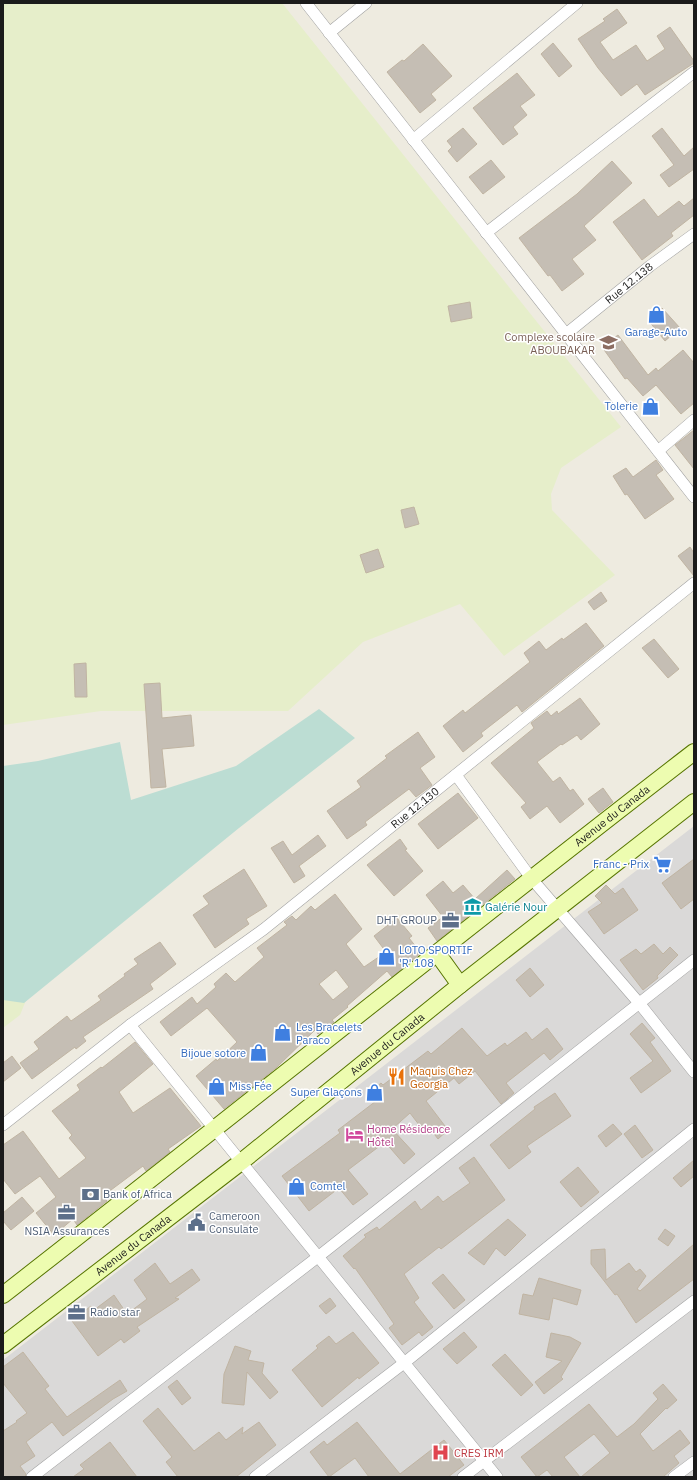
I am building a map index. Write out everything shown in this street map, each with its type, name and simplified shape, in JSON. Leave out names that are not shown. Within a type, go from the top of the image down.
[{"type":"main road","name":"Avenue du Canada","points":[[3,1295],[214,1130],[531,878],[694,752]]},
{"type":"main road","name":"Avenue du Canada","points":[[3,1345],[241,1162],[460,985],[694,802]]},
{"type":"main road","points":[[437,953],[460,985]]},
{"type":"street","points":[[306,3],[694,497]]},
{"type":"street","points":[[329,33],[366,3]]},
{"type":"street","points":[[413,140],[577,3]]},
{"type":"street","points":[[486,233],[694,72]]},
{"type":"street","name":"Rue 12.138","points":[[566,334],[650,266],[694,234]]},
{"type":"street","points":[[658,451],[694,420]]},
{"type":"street","name":"Rue 12.130","points":[[3,1125],[130,1025],[264,929],[694,584]]},
{"type":"street","points":[[456,775],[531,878],[639,1003],[694,1072]]},
{"type":"street","points":[[32,1477],[319,1256],[694,960]]},
{"type":"street","points":[[130,1025],[497,1477]]},
{"type":"street","points":[[255,1477],[404,1363],[694,1129]]},
{"type":"street","points":[[462,1477],[694,1300]]},
{"type":"street","points":[[674,1477],[694,1462]]},
{"type":"shaded area","points":[[319,709],[355,738],[239,828],[24,1003],[3,1000],[3,766],[38,761],[120,742],[131,800],[236,766]]},
{"type":"shaded area","points":[[694,826],[694,1477],[3,1477],[3,1360]]},
{"type":"green space","points":[[3,3],[282,3],[621,427],[561,468],[551,494],[552,510],[615,575],[504,656],[460,604],[363,642],[288,711],[101,711],[3,725]]},
{"type":"green space","points":[[3,985],[29,993],[20,1015],[3,1028]]},
{"type":"building","points":[[617,9],[627,23],[600,42],[613,60],[636,45],[647,61],[665,49],[657,36],[670,27],[694,63],[645,95],[637,84],[621,96],[598,68],[578,39],[605,21],[603,19]]},
{"type":"building","points":[[553,43],[572,66],[559,77],[541,54]]},
{"type":"building","points":[[423,44],[452,76],[431,94],[436,100],[420,113],[387,72],[402,60],[404,61]]},
{"type":"building","points":[[517,73],[535,95],[520,106],[527,115],[513,127],[518,134],[503,145],[473,108]]},
{"type":"building","points":[[463,128],[477,144],[457,162],[448,151],[452,147],[447,141]]},
{"type":"building","points":[[662,128],[684,156],[694,147],[694,169],[669,187],[660,175],[674,165],[652,136]]},
{"type":"building","points":[[491,160],[505,177],[483,194],[469,177]]},
{"type":"building","points":[[612,161],[632,183],[584,226],[596,240],[572,259],[584,274],[562,291],[550,275],[548,276],[519,238],[577,194]]},
{"type":"building","points":[[694,198],[694,215],[671,233],[673,236],[642,260],[613,222],[644,199],[658,217],[679,201],[684,206]]},
{"type":"building","points":[[470,302],[472,318],[451,322],[448,306]]},
{"type":"building","points":[[662,308],[680,328],[665,341],[648,320]]},
{"type":"building","points":[[618,335],[648,375],[656,368],[658,371],[683,350],[694,363],[694,403],[681,414],[656,385],[643,396],[627,378],[625,379],[602,347]]},
{"type":"building","points":[[694,430],[694,469],[675,445]]},
{"type":"building","points":[[656,460],[663,470],[656,475],[674,499],[645,519],[627,494],[625,495],[613,476],[626,468],[633,477]]},
{"type":"building","points":[[414,507],[419,524],[405,528],[401,510]]},
{"type":"building","points":[[690,547],[694,553],[694,576],[678,556]]},
{"type":"building","points":[[378,549],[384,567],[366,573],[360,555]]},
{"type":"building","points":[[601,592],[607,601],[594,610],[588,602]]},
{"type":"building","points":[[586,623],[604,646],[522,712],[517,705],[481,733],[483,736],[463,752],[443,726],[463,710],[465,713],[530,662],[524,653],[539,641],[546,650],[562,638],[563,640]]},
{"type":"building","points":[[654,639],[679,669],[668,678],[642,648]]},
{"type":"building","points":[[86,663],[87,697],[75,697],[74,664]]},
{"type":"building","points":[[160,683],[162,718],[191,715],[194,746],[162,749],[166,787],[151,788],[144,684]]},
{"type":"building","points":[[580,698],[600,724],[581,740],[577,735],[562,745],[561,744],[537,762],[553,782],[560,777],[570,791],[573,789],[584,804],[560,823],[547,806],[530,819],[521,807],[526,803],[491,763],[534,728],[531,723],[547,711],[551,716],[557,711],[558,714]]},
{"type":"building","points":[[418,732],[435,757],[420,768],[432,785],[416,797],[409,789],[365,822],[367,825],[347,839],[327,811],[361,787],[357,781],[387,758],[385,756]]},
{"type":"building","points":[[603,788],[613,802],[599,813],[588,799]]},
{"type":"building","points":[[458,793],[478,818],[438,849],[418,824]]},
{"type":"building","points":[[318,835],[326,846],[299,866],[305,876],[294,883],[271,848],[283,841],[292,855]]},
{"type":"building","points":[[400,839],[407,849],[405,850],[423,871],[394,896],[367,865]]},
{"type":"building","points":[[694,859],[694,899],[681,909],[662,883]]},
{"type":"building","points":[[244,869],[267,906],[246,919],[249,924],[215,948],[193,915],[209,904],[203,896]]},
{"type":"building","points":[[507,870],[515,879],[437,941],[428,928],[443,917],[426,895],[443,881],[453,893],[463,885],[475,899]]},
{"type":"building","points":[[606,885],[615,894],[623,888],[638,910],[604,934],[588,912],[602,903],[595,896]]},
{"type":"building","points":[[335,894],[362,929],[346,944],[364,967],[386,952],[374,936],[397,918],[412,936],[409,938],[421,953],[392,977],[387,971],[332,1020],[334,1022],[318,1034],[315,1030],[276,1068],[224,1109],[196,1076],[216,1059],[217,1061],[237,1042],[207,1008],[171,1036],[160,1022],[192,997],[197,1004],[216,987],[214,984],[226,973],[235,982],[264,957],[257,948],[287,925],[284,922],[292,916],[296,920],[311,906],[315,910]],"holes":[[[336,970],[349,987],[333,1000],[319,984]]]},
{"type":"building","points":[[160,942],[176,964],[150,984],[153,989],[83,1037],[86,1041],[76,1049],[75,1047],[32,1079],[20,1063],[39,1049],[34,1042],[67,1016],[71,1021],[101,1000],[98,996],[125,976],[124,974],[138,964],[134,959]]},
{"type":"building","points":[[654,944],[663,954],[670,947],[678,955],[657,976],[658,978],[643,990],[620,960],[636,949],[641,954]]},
{"type":"building","points":[[530,968],[544,985],[530,997],[516,980]]},
{"type":"building","points":[[642,1023],[655,1038],[650,1042],[671,1071],[641,1093],[630,1078],[653,1061],[630,1034]]},
{"type":"building","points":[[462,1028],[487,1056],[505,1043],[507,1046],[526,1032],[532,1040],[547,1028],[563,1049],[550,1060],[544,1053],[506,1083],[514,1093],[501,1104],[475,1071],[459,1084],[454,1078],[426,1101],[448,1130],[438,1139],[428,1126],[423,1130],[410,1113],[392,1129],[415,1154],[404,1164],[385,1142],[348,1170],[368,1194],[353,1205],[339,1188],[309,1211],[282,1176],[340,1133],[338,1130],[376,1101],[369,1093],[381,1083],[383,1085],[428,1051],[431,1054]]},
{"type":"building","points":[[135,1042],[153,1064],[119,1092],[133,1113],[170,1088],[201,1126],[168,1149],[170,1152],[146,1171],[143,1166],[103,1196],[107,1201],[77,1225],[73,1219],[54,1235],[36,1213],[56,1197],[40,1176],[15,1194],[3,1179],[3,1145],[23,1131],[59,1179],[86,1158],[69,1138],[72,1135],[52,1111],[80,1090],[77,1085],[101,1067],[102,1068]]},
{"type":"building","points":[[12,1056],[21,1068],[3,1082],[3,1063]]},
{"type":"building","points":[[555,1093],[571,1116],[527,1146],[531,1152],[509,1169],[490,1145],[535,1109],[534,1107]]},
{"type":"building","points":[[613,1124],[622,1134],[606,1147],[598,1136]]},
{"type":"building","points":[[635,1125],[653,1150],[642,1158],[624,1134]]},
{"type":"building","points":[[474,1157],[505,1200],[441,1249],[439,1247],[404,1274],[419,1298],[414,1302],[433,1327],[422,1336],[419,1332],[402,1345],[389,1328],[394,1324],[355,1268],[354,1269],[343,1256],[366,1237],[364,1235],[377,1227],[379,1230],[415,1201],[421,1210],[438,1196],[443,1202],[470,1183],[459,1168]]},
{"type":"building","points":[[694,1160],[694,1176],[681,1187],[673,1178]]},
{"type":"building","points":[[578,1167],[599,1192],[581,1207],[560,1182]]},
{"type":"building","points":[[22,1197],[34,1211],[11,1230],[3,1221],[3,1213]]},
{"type":"building","points":[[508,1219],[526,1235],[505,1256],[496,1248],[484,1265],[468,1253]]},
{"type":"building","points":[[665,1229],[675,1236],[668,1246],[658,1239]]},
{"type":"building","points":[[694,1244],[694,1279],[636,1323],[617,1294],[615,1295],[591,1264],[591,1250],[605,1249],[606,1280],[629,1263],[636,1272],[640,1269],[646,1276],[637,1289],[640,1291]]},
{"type":"building","points":[[155,1263],[170,1284],[192,1269],[200,1280],[175,1298],[179,1299],[137,1327],[140,1331],[124,1343],[121,1339],[98,1356],[72,1321],[91,1306],[94,1310],[114,1295],[127,1314],[147,1299],[134,1280]]},
{"type":"building","points":[[443,1274],[465,1300],[454,1309],[432,1283]]},
{"type":"building","points":[[539,1278],[581,1290],[577,1305],[553,1298],[549,1320],[519,1314],[523,1294],[533,1296]]},
{"type":"building","points":[[330,1298],[336,1306],[326,1314],[319,1306]]},
{"type":"building","points":[[353,1332],[379,1363],[359,1379],[358,1377],[322,1407],[292,1370],[318,1348],[316,1346],[329,1336],[336,1344]]},
{"type":"building","points":[[464,1332],[477,1347],[457,1364],[443,1349]]},
{"type":"building","points":[[551,1333],[570,1337],[581,1343],[561,1377],[563,1379],[544,1394],[535,1382],[562,1361],[546,1357]]},
{"type":"building","points":[[235,1346],[251,1351],[248,1360],[264,1363],[262,1373],[278,1392],[270,1399],[247,1372],[244,1405],[222,1403],[224,1374]]},
{"type":"building","points":[[23,1352],[49,1386],[45,1389],[67,1417],[120,1380],[127,1391],[113,1399],[63,1436],[52,1422],[26,1442],[35,1456],[20,1466],[26,1474],[25,1477],[3,1477],[3,1431],[27,1413],[3,1383],[3,1367]]},
{"type":"building","points":[[505,1354],[533,1385],[521,1396],[492,1365]]},
{"type":"building","points":[[177,1380],[191,1398],[182,1405],[168,1387]]},
{"type":"building","points":[[663,1384],[677,1400],[667,1409],[666,1408],[640,1434],[653,1451],[680,1430],[690,1443],[674,1456],[679,1463],[663,1477],[581,1477],[610,1453],[594,1434],[564,1457],[580,1477],[553,1477],[547,1470],[537,1477],[521,1457],[589,1404],[617,1437],[634,1424],[658,1399],[653,1393]]},
{"type":"building","points":[[158,1408],[194,1451],[219,1432],[226,1440],[243,1427],[242,1434],[259,1422],[276,1445],[236,1477],[178,1477],[166,1462],[172,1457],[143,1421]]},
{"type":"building","points":[[357,1422],[400,1474],[444,1440],[464,1465],[448,1477],[369,1477],[355,1458],[329,1477],[310,1452],[324,1441],[327,1445]]},
{"type":"building","points":[[110,1442],[137,1477],[73,1477],[84,1469],[80,1465]]},
{"type":"place","name":"Garage-Auto","points":[[656,314]]},
{"type":"place","name":"Complexe scolaire ABOUBAKAR","points":[[608,343]]},
{"type":"place","name":"Tolerie","points":[[651,406]]},
{"type":"place","name":"Franc - Prix","points":[[662,864]]},
{"type":"place","name":"Galérie Nour","points":[[472,907]]},
{"type":"place","name":"DHT GROUP","points":[[450,920]]},
{"type":"place","name":"LOTO SPORTIF 'R' 108","points":[[386,956]]},
{"type":"place","name":"Les Bracelets Paraco","points":[[283,1033]]},
{"type":"place","name":"Bijoue sotore","points":[[259,1053]]},
{"type":"place","name":"Maquis Chez Georgia","points":[[397,1077]]},
{"type":"place","name":"Miss Fée","points":[[216,1086]]},
{"type":"place","name":"Super Glaçons","points":[[375,1092]]},
{"type":"place","name":"Home Résidence Hôtel","points":[[354,1135]]},
{"type":"place","name":"Comtel","points":[[297,1186]]},
{"type":"place","name":"Bank of Africa","points":[[90,1194]]},
{"type":"place","name":"NSIA Assurances","points":[[67,1213]]},
{"type":"place","name":"Cameroon Consulate","points":[[196,1222]]},
{"type":"place","name":"Radio star","points":[[77,1312]]},
{"type":"place","name":"CRES IRM","points":[[441,1453]]}]
